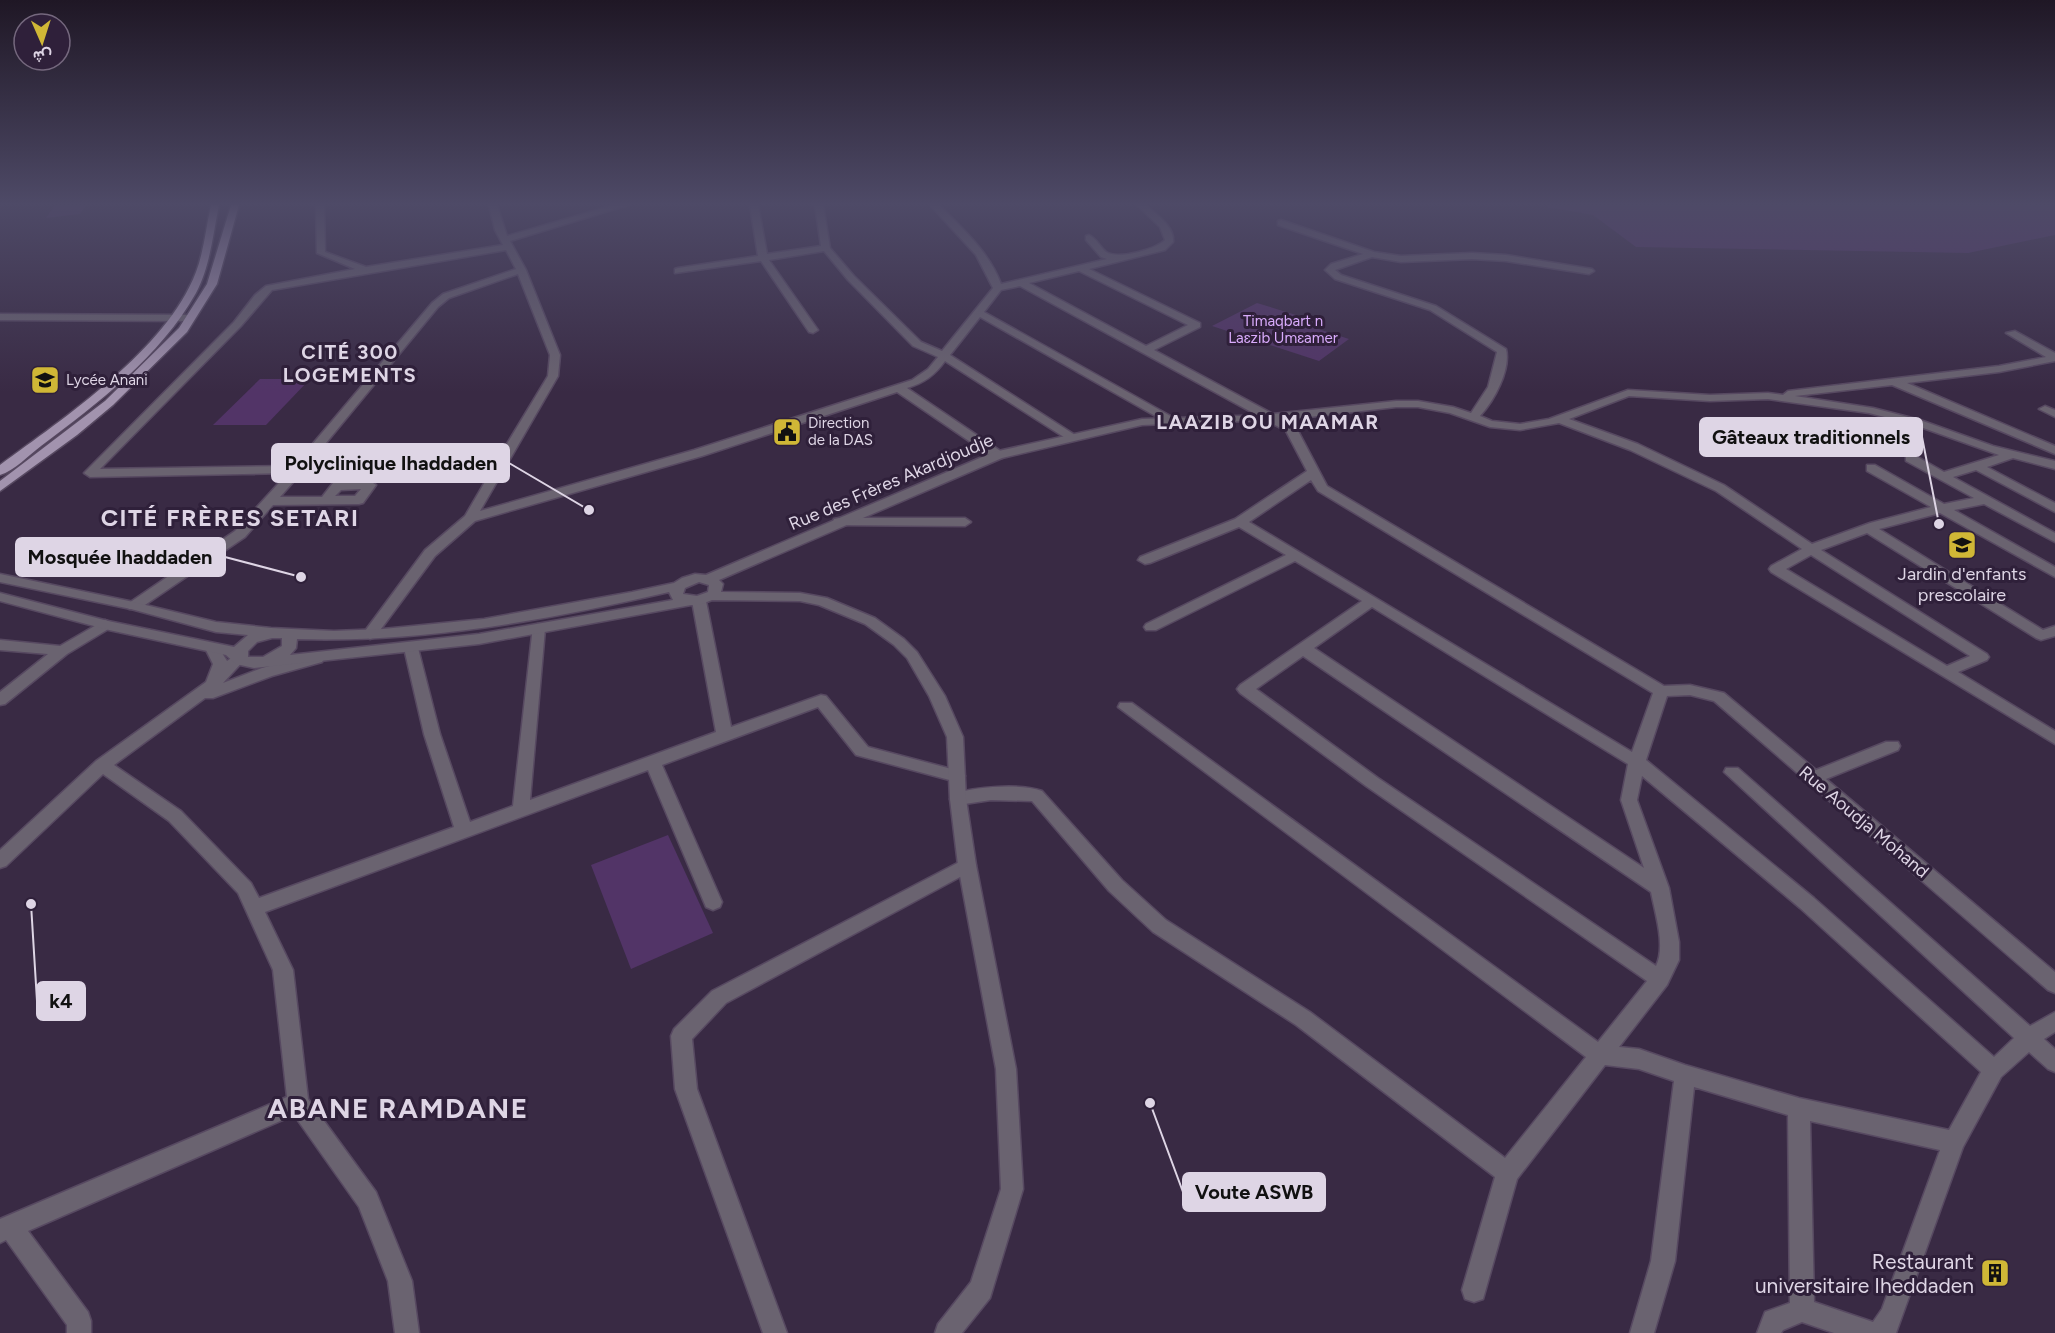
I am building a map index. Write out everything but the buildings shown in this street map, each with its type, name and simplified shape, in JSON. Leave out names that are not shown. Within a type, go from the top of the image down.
[{"type":"main road","points":[[0,471],[83,409],[128,369],[166,330],[171,319],[191,293],[202,267]]},
{"type":"main road","points":[[0,487],[73,433],[150,365],[183,330],[212,284],[218,267]]},
{"type":"street","points":[[358,267],[365,270]]},
{"type":"street","points":[[380,267],[269,288],[258,296],[235,327],[90,473],[502,466]]},
{"type":"street","points":[[370,634],[430,554],[470,518],[553,376],[555,355],[519,267]]},
{"type":"street","points":[[678,271],[701,267]]},
{"type":"street","points":[[770,267],[813,330]]},
{"type":"street","points":[[842,267],[917,344],[944,356],[1071,437]]},
{"type":"street","points":[[989,267],[998,288]]},
{"type":"street","points":[[470,518],[698,453],[916,381],[932,371],[998,288],[1083,267]]},
{"type":"street","points":[[1333,267],[1330,270],[1338,277],[1433,308],[1502,351],[1498,376],[1486,405],[1473,417]]},
{"type":"street","points":[[1565,267],[1589,271]]},
{"type":"street","points":[[1080,268],[1196,325],[1146,350]]},
{"type":"street","points":[[133,606],[240,534],[298,469],[435,305],[446,296],[521,270]]},
{"type":"street","points":[[1020,282],[1291,429],[1323,488],[1661,691],[1637,762],[1629,800],[1660,888],[1669,942],[1669,960],[1660,979],[1507,1173],[1474,1290]]},
{"type":"street","points":[[978,312],[1170,420]]},
{"type":"street","points":[[0,317],[190,318]]},
{"type":"street","points":[[2011,333],[2055,358]]},
{"type":"street","points":[[1768,396],[1999,369],[2055,358]]},
{"type":"street","points":[[1893,381],[2055,450]]},
{"type":"street","points":[[898,387],[998,455]]},
{"type":"street","name":"Rue des Frères Akardjoudje","points":[[701,595],[839,522],[998,455],[1142,422],[1271,418],[1396,404],[1454,410],[1490,424],[1520,427],[1558,419],[1628,393],[1710,398],[1768,396]]},
{"type":"street","points":[[1768,396],[1869,410],[1916,422],[1989,449],[2053,466]]},
{"type":"street","points":[[1558,419],[1634,447],[1691,472],[1720,488],[1811,549],[1982,657],[1946,672]]},
{"type":"street","points":[[1944,476],[2012,455]]},
{"type":"street","points":[[1910,458],[2055,538]]},
{"type":"street","points":[[1977,466],[2055,508]]},
{"type":"street","points":[[1871,468],[2055,573]]},
{"type":"street","points":[[1145,560],[1240,522],[1313,473]]},
{"type":"street","points":[[269,501],[326,500]]},
{"type":"street","points":[[1984,500],[1941,508],[1870,529],[1811,549],[1776,569],[2055,738]]},
{"type":"street","points":[[839,522],[964,522]]},
{"type":"street","points":[[1240,522],[1637,762],[1807,903],[1994,1070]]},
{"type":"street","points":[[1870,529],[2041,635],[2055,631]]},
{"type":"street","points":[[1151,627],[1296,555]]},
{"type":"street","points":[[0,578],[133,606],[216,627],[286,634],[400,633],[492,622],[679,586],[691,579],[701,595],[725,735]]},
{"type":"street","points":[[679,586],[676,596],[800,597],[850,611],[885,631],[912,655],[937,696],[955,737],[958,799],[967,865],[1006,1069],[1012,1189],[981,1289],[947,1333]]},
{"type":"street","points":[[0,597],[212,648],[239,656],[247,663],[411,648],[538,629],[701,595]]},
{"type":"street","points":[[1372,601],[1245,688],[1372,782],[1660,979]]},
{"type":"street","points":[[0,700],[62,651],[106,624],[131,619],[137,613],[133,606]]},
{"type":"street","points":[[521,810],[538,629]]},
{"type":"street","points":[[0,861],[102,765],[220,679],[245,645],[271,633]]},
{"type":"street","points":[[192,701],[263,662],[283,654],[291,643],[286,634]]},
{"type":"street","points":[[0,645],[62,651]]},
{"type":"street","points":[[192,701],[211,683],[221,665],[222,659],[212,648]]},
{"type":"street","points":[[411,648],[432,734],[464,831]]},
{"type":"street","points":[[1304,649],[1660,888]]},
{"type":"street","points":[[192,701],[252,677],[325,657]]},
{"type":"street","name":"Rue Aoudja Mohand","points":[[1661,691],[1690,690],[1719,697],[2055,984]]},
{"type":"street","points":[[254,908],[820,700],[862,751],[957,776]]},
{"type":"street","points":[[1126,707],[1599,1055],[1640,1059],[1685,1075],[1799,1108],[1954,1142]]},
{"type":"street","points":[[1813,778],[1892,746]]},
{"type":"street","points":[[653,762],[713,902]]},
{"type":"street","points":[[102,765],[175,816],[245,888],[284,970],[298,1104],[368,1200],[400,1281],[407,1333]]},
{"type":"street","points":[[1732,772],[2055,1062]]},
{"type":"street","points":[[958,799],[991,794],[1036,795],[1113,882],[1144,913],[1175,938],[1208,960],[1272,996],[1507,1173]]},
{"type":"street","points":[[776,1333],[686,1089],[681,1036],[719,997],[967,865]]},
{"type":"street","points":[[1879,1333],[1886,1327],[1892,1316],[1954,1142],[1994,1070],[2028,1039],[2055,1021]]},
{"type":"street","points":[[1642,1333],[1663,1261],[1685,1075]]},
{"type":"street","points":[[79,1333],[79,1321],[5,1228],[298,1104]]},
{"type":"street","points":[[1799,1108],[1802,1310]]},
{"type":"street","points":[[1770,1333],[1774,1321],[1802,1310],[1871,1333]]},
{"type":"green space","name":"Timaqbart n Laɛzib Umɛamer","points":[[1257,303],[1309,319],[1303,324],[1349,339],[1319,361],[1212,326]]},
{"type":"green space","points":[[260,379],[310,379],[266,425],[213,425]]},
{"type":"green space","points":[[668,835],[713,933],[631,969],[591,865]]},
{"type":"place","name":"Lycée Anani","points":[[45,380]]},
{"type":"place","name":"Direction de la DAS","points":[[787,432]]},
{"type":"place","name":"Polyclinique Ihaddaden","points":[[589,510]]},
{"type":"place","name":"Gâteaux traditionnels","points":[[1939,524]]},
{"type":"place","name":"Jardin d'enfants prescolaire","points":[[1962,545]]},
{"type":"place","name":"Mosquée Ihaddaden","points":[[301,577]]},
{"type":"place","name":"k4","points":[[31,904]]},
{"type":"place","name":"Voute ASWB","points":[[1150,1103]]},
{"type":"place","name":"Restaurant universitaire Iheddaden","points":[[1995,1273]]},
{"type":"district","name":"CITÉ 300 LOGEMENTS","points":[[350,364]]},
{"type":"district","name":"LAAZIB OU MAAMAR","points":[[1268,422]]},
{"type":"district","name":"CITÉ FRÈRES SETARI","points":[[230,517]]},
{"type":"district","name":"ABANE RAMDANE","points":[[398,1108]]}]
